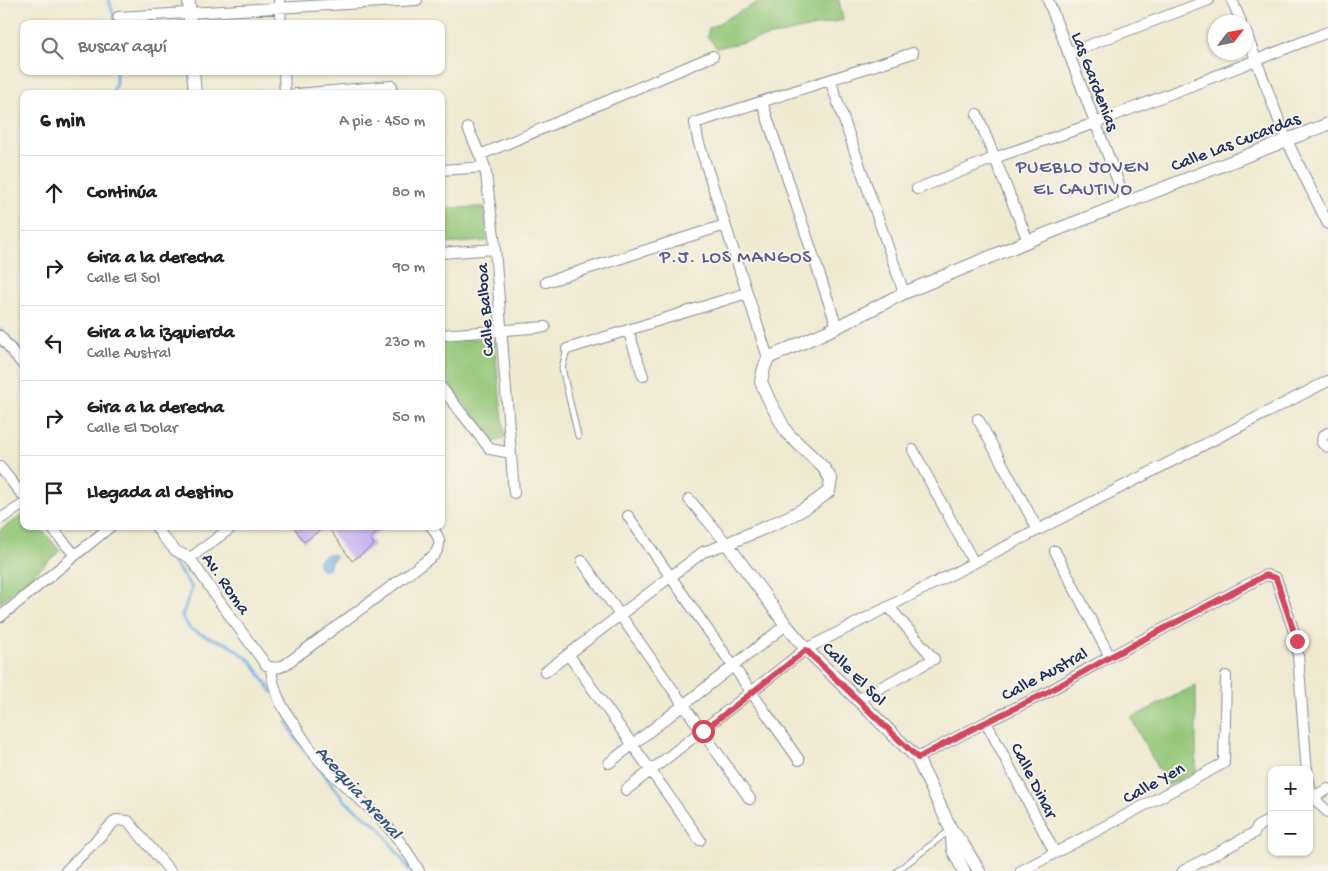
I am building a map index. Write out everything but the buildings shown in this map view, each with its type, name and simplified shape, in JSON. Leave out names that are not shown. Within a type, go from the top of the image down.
[{"type":"street","points":[[118,17],[280,4],[417,0]]},
{"type":"street","name":"Las Gardenias","points":[[1048,0],[1126,202]]},
{"type":"street","points":[[1068,53],[1209,0]]},
{"type":"street","points":[[1232,0],[1238,15]]},
{"type":"street","points":[[280,4],[281,20]]},
{"type":"street","points":[[918,189],[994,158],[1095,123],[1328,32]]},
{"type":"street","points":[[1253,52],[1286,140],[1328,224]]},
{"type":"street","points":[[545,672],[703,552],[727,544],[796,513],[829,491],[831,479],[823,467],[787,434],[761,382],[768,358],[698,140],[695,123],[913,54]]},
{"type":"street","points":[[480,155],[713,56]]},
{"type":"street","points":[[193,75],[195,90]]},
{"type":"street","points":[[284,75],[285,90]]},
{"type":"street","points":[[830,80],[904,293]]},
{"type":"street","points":[[344,90],[392,86]]},
{"type":"street","points":[[762,102],[837,327]]},
{"type":"street","points":[[977,114],[1028,241]]},
{"type":"street","name":"Calle Las Cucardas","points":[[768,358],[837,327],[904,293],[1028,241],[1328,124]]},
{"type":"street","name":"Calle Balboa","points":[[468,128],[485,167],[496,249],[514,493]]},
{"type":"street","points":[[445,170],[485,167]]},
{"type":"street","points":[[546,282],[725,225]]},
{"type":"street","points":[[445,253],[496,249]]},
{"type":"street","points":[[567,349],[747,293]]},
{"type":"street","points":[[445,335],[545,327]]},
{"type":"street","points":[[628,330],[643,376]]},
{"type":"street","points":[[0,336],[20,361]]},
{"type":"street","points":[[626,790],[806,650],[1328,381]]},
{"type":"street","points":[[445,391],[490,450],[511,453]]},
{"type":"street","points":[[978,419],[1038,530]]},
{"type":"street","points":[[1328,433],[1323,436],[1322,444],[1328,447]]},
{"type":"street","points":[[913,450],[974,563]]},
{"type":"street","points":[[0,467],[20,492]]},
{"type":"street","points":[[689,499],[727,544]]},
{"type":"street","points":[[0,519],[20,506]]},
{"type":"street","points":[[628,516],[799,760]]},
{"type":"street","points":[[53,530],[75,555]]},
{"type":"street","points":[[0,617],[107,530]]},
{"type":"street","name":"Av. Roma","points":[[159,530],[176,551],[190,558],[219,601],[269,666]]},
{"type":"street","points":[[190,558],[226,530]]},
{"type":"street","points":[[420,871],[386,824],[325,766],[309,748],[278,699],[269,666],[281,667],[286,664],[434,555],[440,546],[434,530]]},
{"type":"street","name":"Calle El Sol","points":[[727,544],[806,650],[918,758],[951,829]]},
{"type":"street","points":[[1055,551],[1110,657]]},
{"type":"street","points":[[582,562],[750,799]]},
{"type":"street","name":"Calle Austral","points":[[918,758],[1046,693],[1266,575],[1276,578],[1297,641],[1307,766]]},
{"type":"street","points":[[857,700],[934,659],[889,607]]},
{"type":"street","points":[[609,763],[786,625]]},
{"type":"street","points":[[568,654],[700,840]]},
{"type":"street","name":"Calle Yen","points":[[1021,871],[1224,763],[1226,676]]},
{"type":"street","name":"Calle Dinar","points":[[986,722],[1054,853]]},
{"type":"street","points":[[1313,797],[1328,789]]},
{"type":"street","points":[[1313,800],[1328,812]]},
{"type":"street","points":[[66,871],[116,820],[128,821],[170,871]]},
{"type":"street","points":[[1184,871],[1254,833],[1258,826],[1268,821]]},
{"type":"street","points":[[951,829],[953,850],[964,871]]},
{"type":"street","points":[[951,829],[979,871]]},
{"type":"lane","points":[[567,349],[562,368],[578,436]]},
{"type":"lane","points":[[898,871],[951,829]]},
{"type":"green space","points":[[762,0],[839,0],[843,20],[717,48],[707,36],[709,28]]},
{"type":"green space","points":[[484,207],[487,241],[445,244],[445,208]]},
{"type":"green space","points":[[491,338],[494,341],[505,437],[494,443],[445,378],[445,341]]},
{"type":"green space","points":[[20,517],[20,530],[42,530],[60,551],[0,603],[0,530]]},
{"type":"green space","points":[[1196,685],[1196,772],[1167,786],[1131,718]]},
{"type":"water","points":[[327,554],[335,555],[335,559],[331,561],[329,569],[323,571],[319,567],[318,562]]},
{"type":"waterway","points":[[109,0],[115,20]]},
{"type":"waterway","points":[[113,90],[116,75]]},
{"type":"waterway","points":[[0,329],[20,349]]},
{"type":"waterway","name":"Acequia Arenal","points":[[150,530],[192,588],[182,616],[190,629],[228,644],[251,661],[272,692]]},
{"type":"waterway","name":"Acequia Arenal","points":[[287,722],[296,739],[345,801],[379,827],[410,871]]},
{"type":"district","name":"PUEBLO JOVEN EL CAUTIVO","points":[[1083,176]]},
{"type":"district","name":"P.J. LOS MANGOS","points":[[736,255]]},
{"type":"route","points":[[703,731],[806,650],[918,758],[1046,693],[1266,575],[1276,578],[1297,641]]}]
